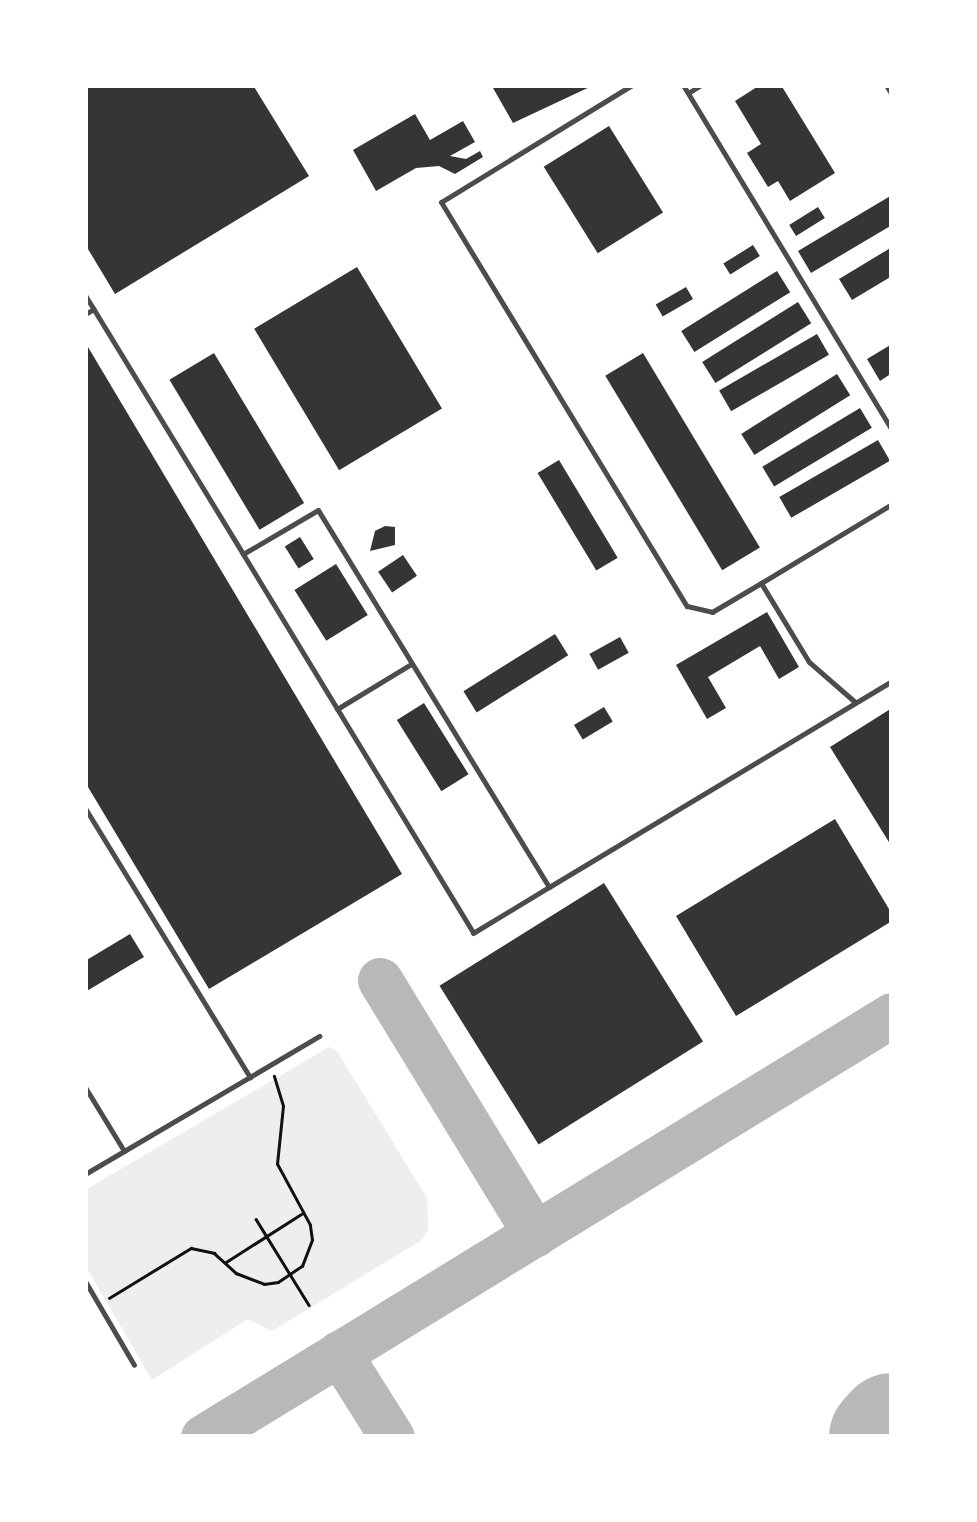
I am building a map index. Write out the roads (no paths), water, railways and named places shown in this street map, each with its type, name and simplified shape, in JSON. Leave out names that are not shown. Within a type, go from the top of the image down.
[{"type":"lane","points":[[632,85],[441,202],[687,606],[712,612],[892,504]]},
{"type":"lane","points":[[684,85],[892,430]]},
{"type":"lane","points":[[688,93],[701,85]]},
{"type":"lane","points":[[886,85],[892,95]]},
{"type":"lane","points":[[85,295],[473,933],[892,681]]},
{"type":"lane","points":[[85,314],[94,309]]},
{"type":"lane","points":[[243,554],[318,510],[549,887]]},
{"type":"lane","points":[[761,583],[809,662],[856,703]]},
{"type":"lane","points":[[337,709],[412,664]]},
{"type":"lane","points":[[85,808],[250,1078]]},
{"type":"lane","points":[[85,1174],[318,1036]]},
{"type":"lane","points":[[85,1087],[124,1151]]},
{"type":"lane","points":[[85,1281],[134,1365]]}]
